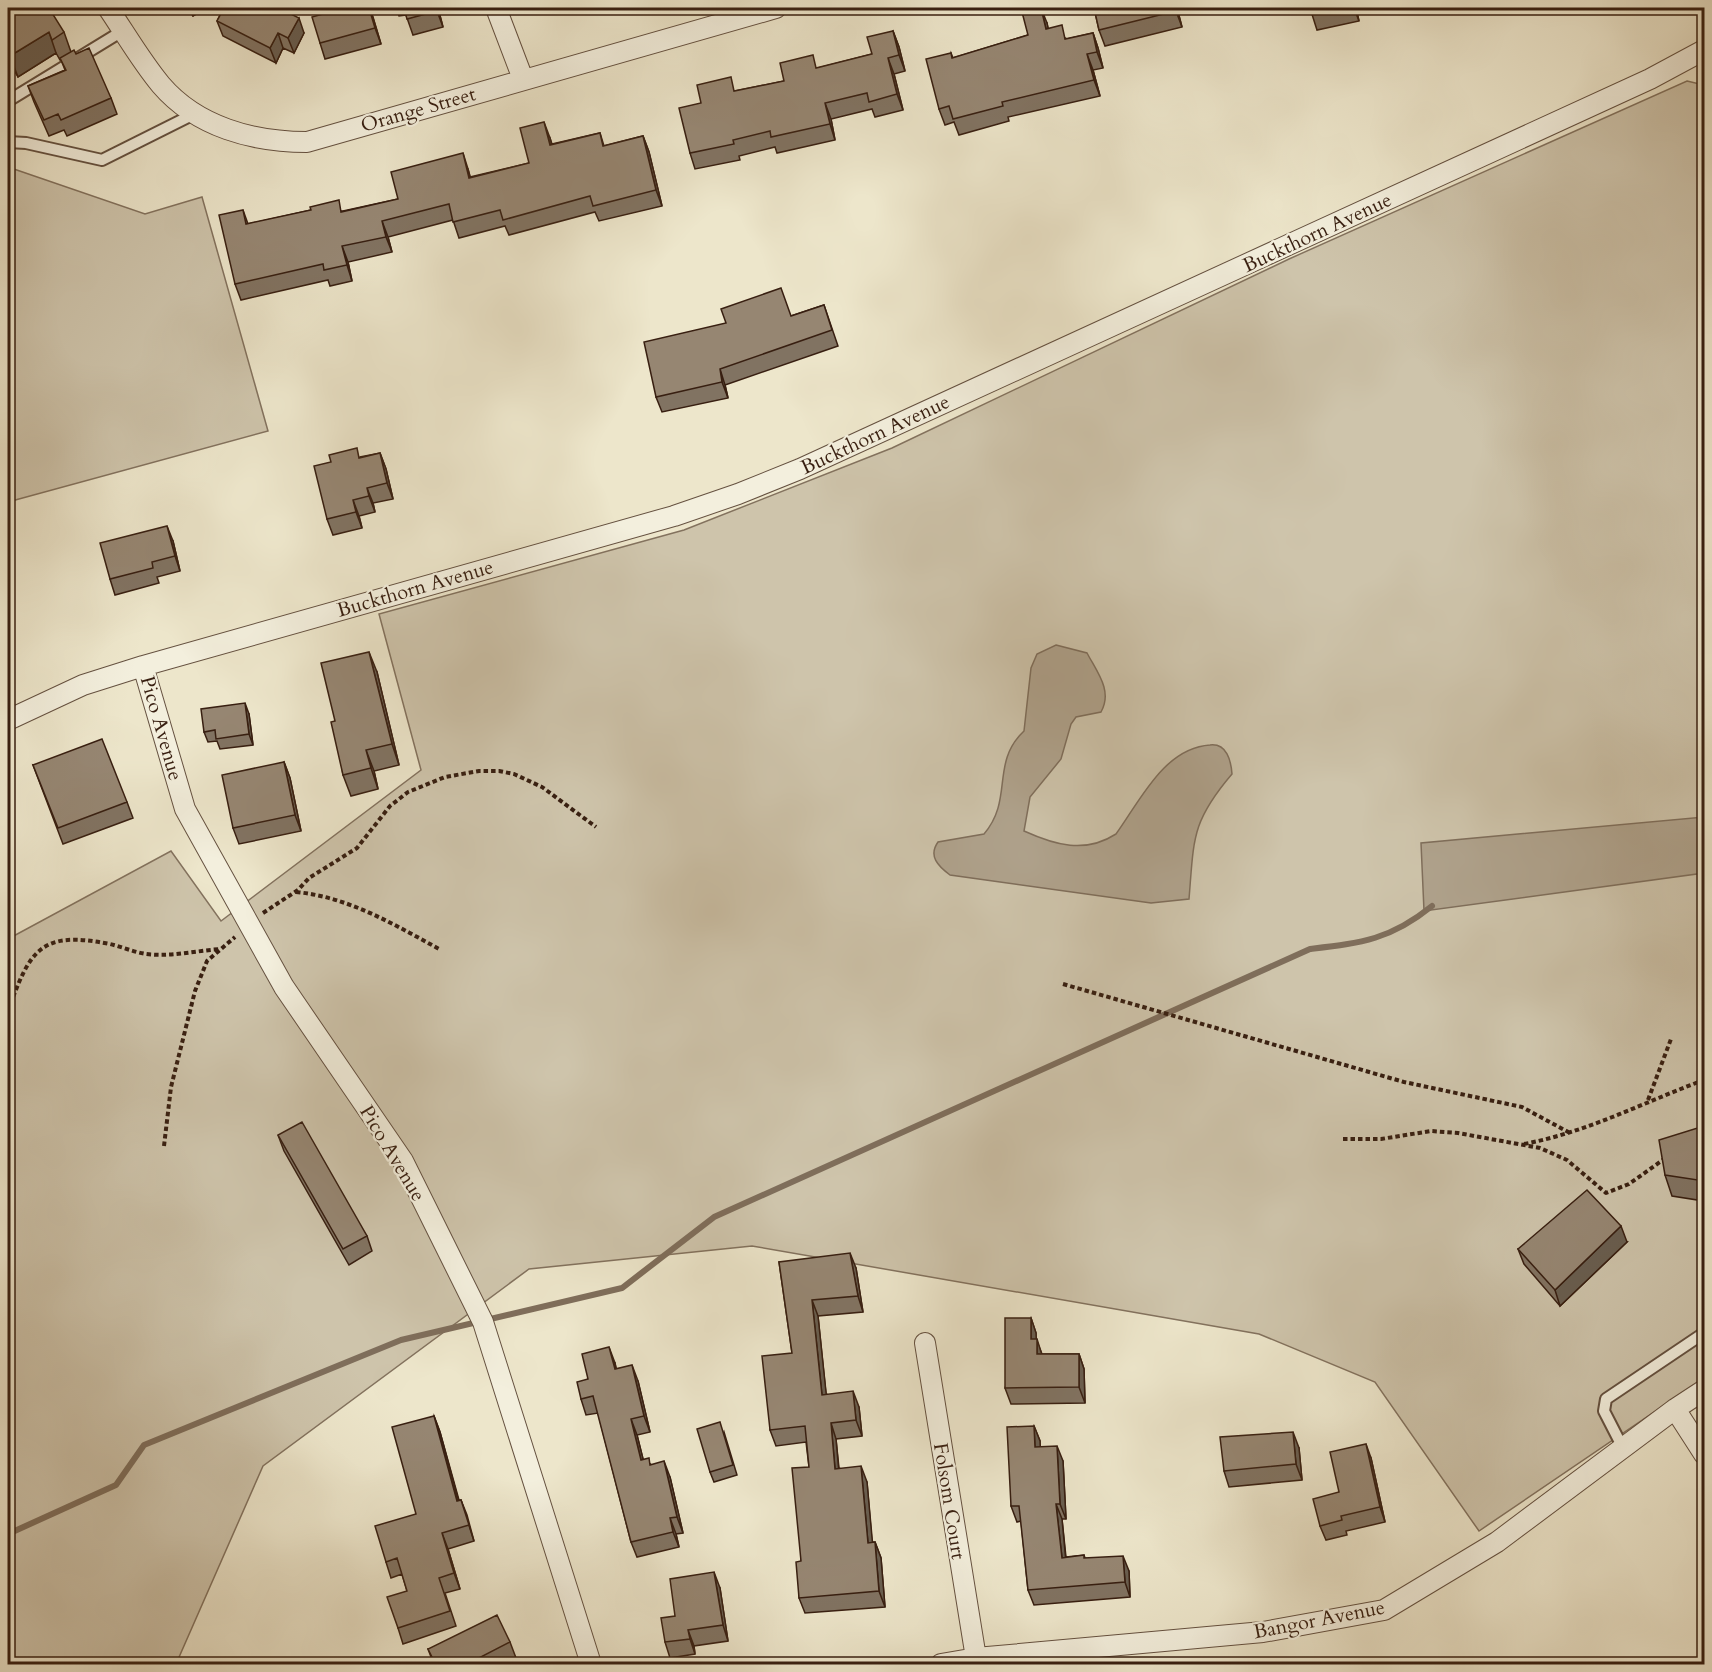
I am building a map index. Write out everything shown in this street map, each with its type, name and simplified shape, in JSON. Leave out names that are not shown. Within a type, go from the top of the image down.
[{"type":"street","name":"Orange Street","points":[[108,8],[161,85],[194,114],[243,135],[273,142],[307,142],[522,78],[776,8]]},
{"type":"street","points":[[496,8],[522,78]]},
{"type":"street","name":"Buckthorn Avenue","points":[[8,720],[83,685],[144,666],[674,516],[738,494],[833,454],[1650,79],[1704,50]]},
{"type":"street","name":"Pico Avenue","points":[[144,666],[185,809],[284,987],[403,1161],[483,1322],[591,1665]]},
{"type":"street","name":"Folsom Court","points":[[924,1343],[976,1658]]},
{"type":"street","name":"Bangor Avenue","points":[[941,1665],[976,1658],[1263,1632],[1384,1610],[1497,1542],[1675,1409],[1704,1390]]},
{"type":"street","points":[[1675,1409],[1704,1454]]},
{"type":"lane","points":[[8,101],[124,30]]},
{"type":"lane","points":[[8,142],[26,143],[102,160],[194,114]]},
{"type":"lane","points":[[1623,1448],[1604,1411],[1606,1399],[1704,1333]]},
{"type":"path","points":[[164,1146],[171,1086],[178,1053],[207,961],[249,924],[295,892],[309,878],[357,848],[390,806],[408,792],[445,777],[479,771],[499,771],[514,774],[542,787],[596,827]]},
{"type":"path","points":[[295,892],[342,901],[379,917],[441,950]]},
{"type":"path","points":[[8,1011],[28,961],[43,948],[61,940],[80,940],[165,956],[221,949]]},
{"type":"path","points":[[1063,984],[1404,1082],[1522,1107],[1570,1133]]},
{"type":"path","points":[[1648,1100],[1671,1039]]},
{"type":"path","points":[[1521,1145],[1570,1133],[1612,1119],[1648,1100],[1704,1080]]},
{"type":"path","points":[[1343,1139],[1381,1139],[1431,1131],[1539,1148],[1567,1160],[1606,1193],[1629,1184],[1654,1164],[1670,1155]]},
{"type":"shaded area","points":[[1687,81],[1704,85],[1704,1378],[1479,1531],[1375,1382],[1259,1334],[752,1246],[529,1269],[263,1466],[176,1664],[8,1664],[8,939],[171,851],[221,921],[421,770],[379,614],[684,530],[892,448],[1289,259]]},
{"type":"shaded area","points":[[8,167],[145,214],[202,197],[268,431],[8,502]]},
{"type":"shaded area","points":[[1056,645],[1087,653],[1102,682],[1104,704],[1101,712],[1076,717],[1071,724],[1061,759],[1030,797],[1024,831],[1047,840],[1070,845],[1081,846],[1104,840],[1116,834],[1144,792],[1166,766],[1194,748],[1216,745],[1227,754],[1232,774],[1209,805],[1197,832],[1189,899],[1151,903],[950,875],[936,860],[934,852],[938,842],[984,834],[993,821],[998,808],[1008,756],[1014,743],[1024,731],[1031,668],[1037,654]]},
{"type":"shaded area","points":[[1704,817],[1704,873],[1424,911],[1421,843]]},
{"type":"building","points":[[8,8],[49,8],[64,32],[52,40],[49,32],[10,56],[8,52]]},
{"type":"building","points":[[224,8],[279,8],[299,18],[288,38],[278,33],[270,48],[217,21]]},
{"type":"building","points":[[333,8],[369,8],[375,28],[320,43],[312,17],[334,11]]},
{"type":"building","points":[[404,8],[436,8],[437,11],[407,19]]},
{"type":"building","points":[[1041,8],[1046,29],[1062,25],[1065,39],[1093,33],[1097,52],[1087,54],[1094,80],[1002,102],[1003,106],[953,119],[949,106],[939,109],[926,59],[951,53],[952,58],[1028,35],[1022,12]]},
{"type":"building","points":[[1094,8],[1175,8],[1176,11],[1099,30]]},
{"type":"building","points":[[1310,8],[1342,8],[1311,14]]},
{"type":"building","points":[[893,31],[899,55],[888,58],[897,94],[869,102],[867,93],[825,103],[830,124],[771,137],[770,131],[733,140],[734,144],[690,153],[679,108],[701,103],[697,85],[731,77],[734,91],[784,81],[780,63],[813,55],[816,68],[872,54],[867,37]]},
{"type":"building","points":[[89,48],[111,98],[61,120],[58,114],[44,120],[28,86],[66,70],[60,58],[74,50],[76,54]]},
{"type":"building","points":[[544,122],[550,145],[600,133],[603,146],[643,136],[656,190],[593,206],[590,196],[503,220],[500,210],[453,222],[449,204],[382,221],[386,237],[342,246],[347,265],[324,270],[323,264],[235,284],[219,215],[243,210],[246,224],[311,210],[310,207],[339,200],[341,212],[398,199],[391,172],[463,153],[469,178],[529,163],[520,128]]},
{"type":"building","points":[[781,288],[791,316],[824,305],[832,330],[720,369],[722,382],[656,397],[644,342],[726,323],[721,309]]},
{"type":"building","points":[[357,448],[359,458],[380,453],[387,483],[367,488],[369,496],[353,500],[356,512],[327,519],[314,466],[331,462],[329,455]]},
{"type":"building","points":[[167,526],[175,556],[152,562],[153,568],[110,579],[100,543]]},
{"type":"building","points":[[369,652],[392,744],[366,750],[371,768],[343,775],[331,722],[335,721],[321,663]]},
{"type":"building","points":[[245,703],[249,734],[216,739],[215,730],[204,732],[201,709]]},
{"type":"building","points":[[102,739],[127,802],[58,828],[33,765]]},
{"type":"building","points":[[284,762],[295,815],[233,828],[222,775]]},
{"type":"building","points":[[302,1122],[367,1236],[343,1249],[278,1135]]},
{"type":"building","points":[[1704,1126],[1704,1181],[1665,1175],[1659,1140]]},
{"type":"building","points":[[1587,1190],[1621,1226],[1555,1290],[1518,1249]]},
{"type":"building","points":[[850,1253],[858,1296],[812,1300],[822,1395],[853,1391],[856,1420],[831,1423],[835,1469],[861,1466],[868,1543],[875,1542],[879,1591],[799,1598],[796,1562],[801,1561],[792,1468],[809,1467],[805,1426],[770,1430],[762,1356],[792,1353],[779,1262]]},
{"type":"building","points":[[1005,1318],[1031,1318],[1031,1339],[1037,1339],[1037,1354],[1079,1354],[1079,1387],[1005,1388]]},
{"type":"building","points":[[609,1347],[615,1369],[632,1365],[644,1416],[631,1419],[641,1460],[649,1458],[650,1465],[664,1461],[677,1517],[670,1518],[673,1532],[631,1542],[593,1396],[581,1399],[577,1382],[588,1379],[582,1354]]},
{"type":"building","points":[[434,1416],[457,1501],[461,1500],[469,1525],[442,1533],[454,1573],[439,1578],[450,1611],[398,1628],[387,1597],[407,1591],[397,1558],[386,1562],[375,1526],[416,1514],[392,1427]]},
{"type":"building","points":[[720,1422],[733,1465],[710,1472],[697,1429]]},
{"type":"building","points":[[1034,1426],[1035,1447],[1057,1446],[1060,1504],[1056,1504],[1062,1558],[1084,1555],[1084,1558],[1123,1556],[1125,1582],[1028,1590],[1019,1506],[1011,1506],[1007,1427]]},
{"type":"building","points":[[1293,1432],[1296,1464],[1224,1471],[1220,1437]]},
{"type":"building","points":[[1366,1444],[1380,1507],[1341,1516],[1342,1520],[1320,1526],[1313,1499],[1339,1492],[1330,1452]]},
{"type":"building","points":[[714,1572],[723,1625],[688,1630],[690,1639],[665,1642],[661,1618],[675,1616],[670,1579]]},
{"type":"building","points":[[497,1615],[510,1642],[469,1663],[470,1665],[436,1665],[428,1649]]},
{"type":"waterway","points":[[8,1534],[116,1485],[144,1445],[401,1340],[622,1288],[714,1217],[1310,949],[1345,945],[1374,938],[1402,926],[1432,906]]}]
